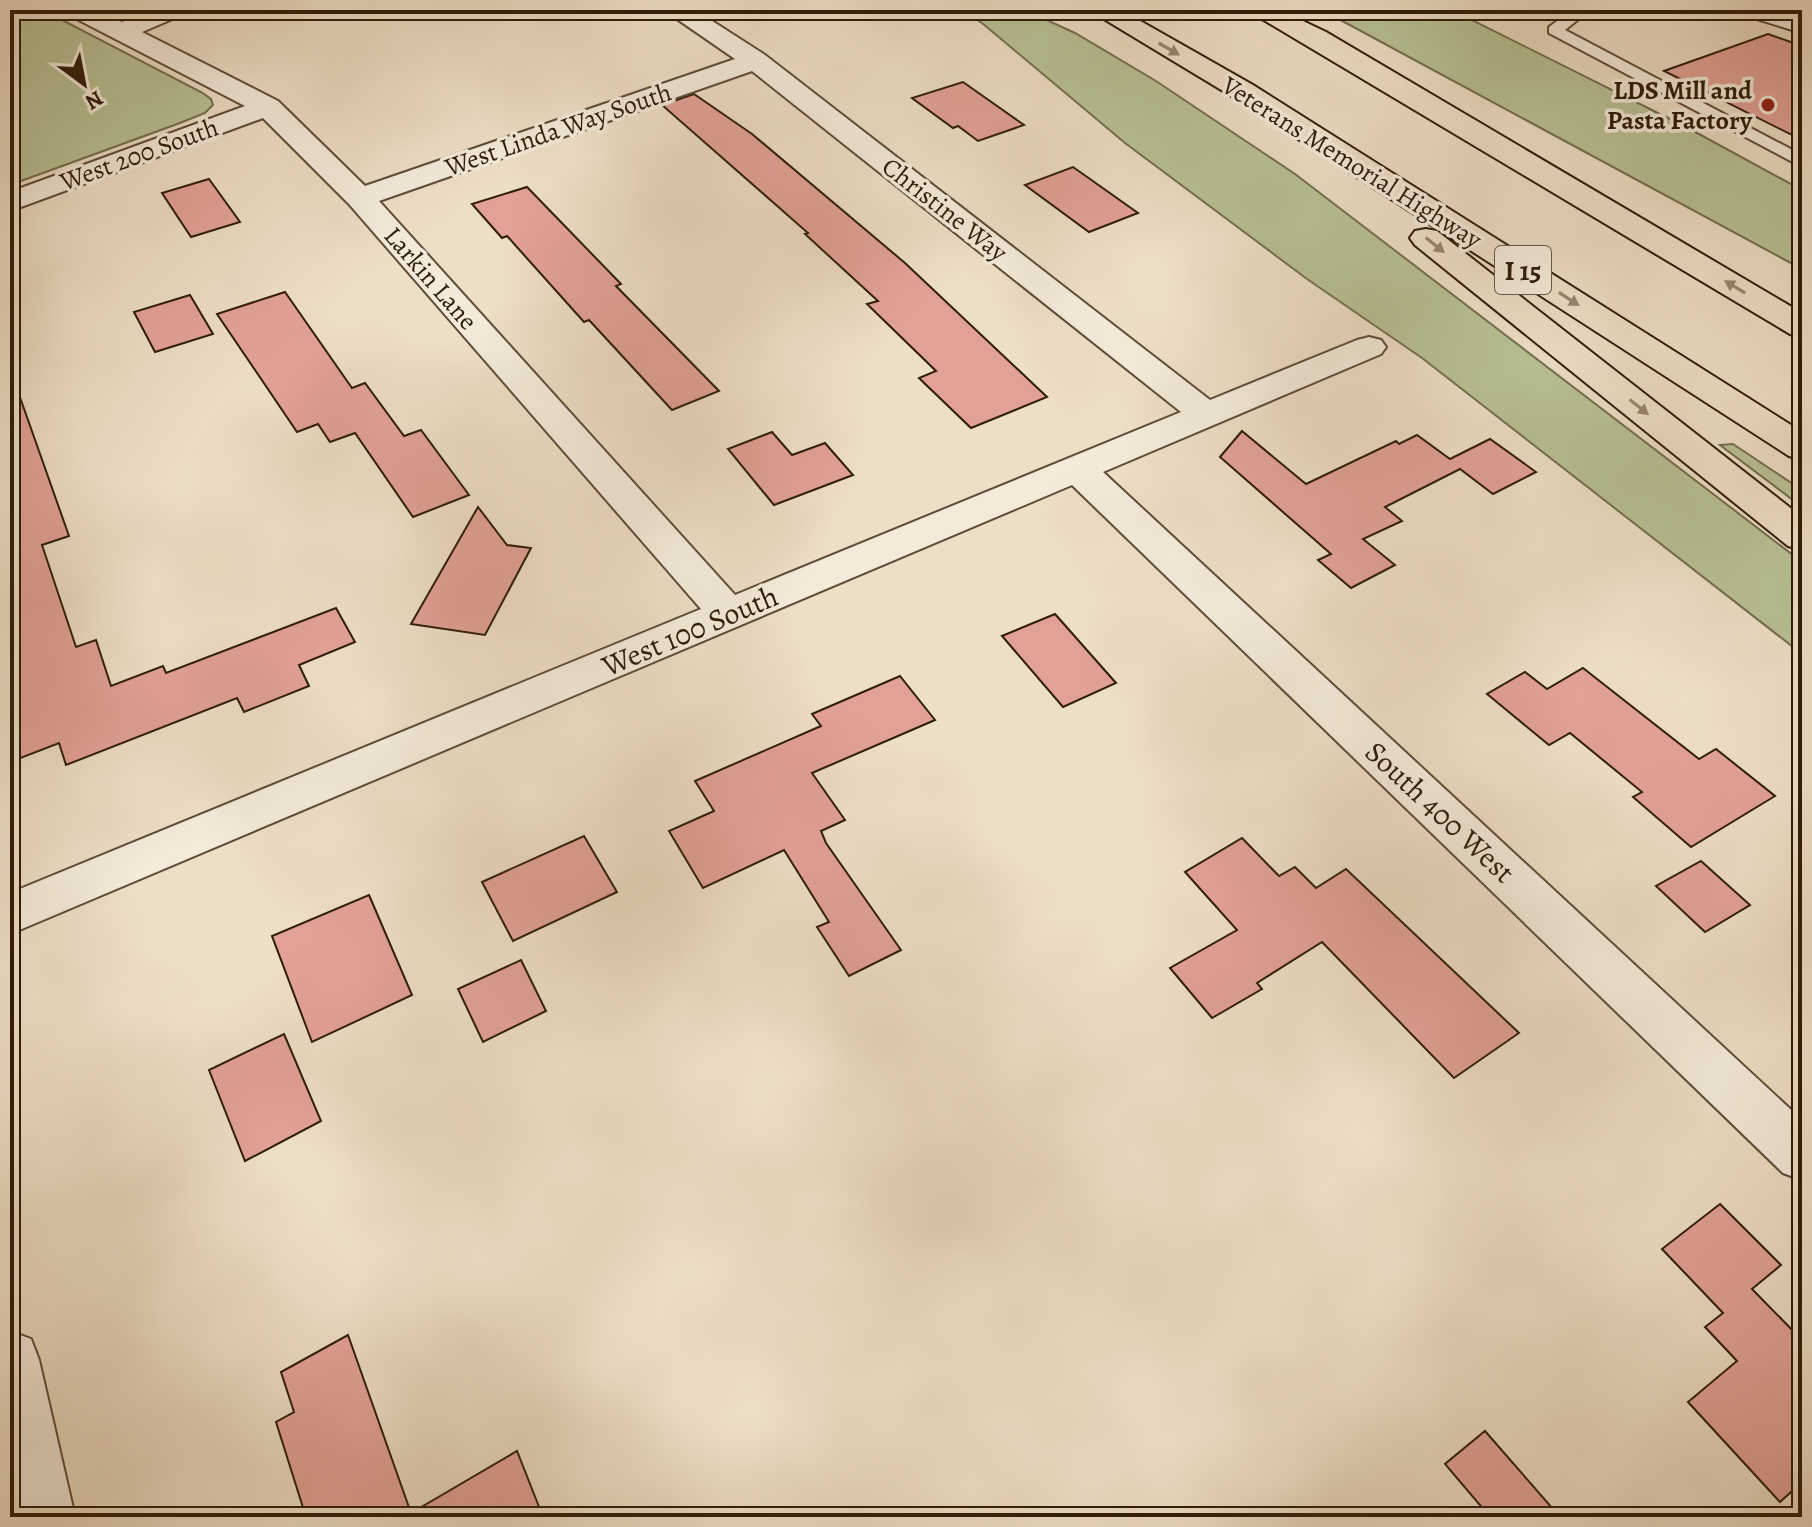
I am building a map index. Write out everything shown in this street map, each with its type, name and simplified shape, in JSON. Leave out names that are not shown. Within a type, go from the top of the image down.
[{"type":"highway","name":"Veterans Memorial Highway","points":[[1102,10],[1243,91],[1802,448]]},
{"type":"highway","points":[[1260,10],[1802,295]]},
{"type":"highway","points":[[1317,38],[1802,327]]},
{"type":"highway","points":[[1243,91],[1802,537]]},
{"type":"street","name":"Larkin Lane","points":[[78,10],[268,107],[360,198],[729,615]]},
{"type":"street","points":[[120,32],[173,10]]},
{"type":"street","name":"Christine Way","points":[[677,10],[756,61],[1207,415]]},
{"type":"street","name":"West Linda Way South","points":[[360,198],[756,61]]},
{"type":"street","name":"West 200 South","points":[[10,202],[268,107]]},
{"type":"street","name":"West 100 South","points":[[10,914],[1369,347]]},
{"type":"street","name":"South 400 West","points":[[1077,469],[1802,1155]]},
{"type":"street","points":[[10,1360],[44,1517]]},
{"type":"lane","points":[[1582,10],[1554,30],[1802,162]]},
{"type":"lane","points":[[1736,10],[1802,28]]},
{"type":"green space","points":[[10,10],[43,10],[201,92],[211,99],[213,105],[205,113],[180,123],[10,185]]},
{"type":"green space","points":[[961,10],[1025,10],[1075,33],[1156,81],[1295,174],[1802,562],[1802,654],[1422,358],[1307,279],[1125,143],[982,23]]},
{"type":"green space","points":[[1322,10],[1452,10],[1688,128],[1802,190],[1802,269]]},
{"type":"green space","points":[[1733,444],[1802,490],[1802,507],[1720,445]]},
{"type":"building","name":"LDS Mill and Pasta Factory","points":[[1768,34],[1802,46],[1802,140],[1664,71]]},
{"type":"building","points":[[963,82],[1024,125],[978,141],[958,126],[953,128],[912,98]]},
{"type":"building","points":[[694,94],[752,134],[905,263],[1047,397],[971,428],[919,378],[936,371],[867,304],[878,301],[805,234],[808,233],[662,105]]},
{"type":"building","points":[[1073,167],[1138,213],[1089,232],[1025,185]]},
{"type":"building","points":[[209,179],[240,222],[191,237],[162,193]]},
{"type":"building","points":[[527,187],[621,284],[616,286],[719,391],[672,410],[589,320],[584,322],[507,236],[502,238],[472,204]]},
{"type":"building","points":[[285,292],[352,388],[365,383],[404,436],[421,430],[469,495],[413,517],[355,433],[330,442],[318,424],[297,432],[217,314]]},
{"type":"building","points":[[190,295],[213,334],[155,352],[134,312]]},
{"type":"building","points":[[16,386],[69,536],[42,545],[76,647],[96,640],[111,686],[163,666],[166,673],[336,608],[355,642],[299,665],[309,686],[244,712],[237,698],[66,765],[59,743],[18,759],[10,732],[10,387]]},
{"type":"building","points":[[1242,431],[1306,484],[1396,441],[1399,444],[1417,435],[1450,459],[1490,439],[1536,472],[1493,494],[1460,469],[1385,507],[1402,521],[1363,539],[1395,565],[1351,588],[1318,560],[1331,554],[1220,457]]},
{"type":"building","points":[[772,432],[792,455],[825,443],[853,475],[774,505],[728,449]]},
{"type":"building","points":[[478,507],[507,545],[531,548],[485,635],[411,624]]},
{"type":"building","points":[[1055,614],[1116,683],[1063,707],[1002,636]]},
{"type":"building","points":[[1583,668],[1699,759],[1716,749],[1775,796],[1691,847],[1633,797],[1642,792],[1570,733],[1549,745],[1487,694],[1525,672],[1547,689]]},
{"type":"building","points":[[900,676],[935,720],[812,773],[845,820],[821,831],[826,843],[901,950],[849,976],[817,927],[829,922],[784,850],[703,888],[669,831],[714,811],[695,781],[821,726],[812,714]]},
{"type":"building","points":[[584,836],[617,892],[513,941],[482,882]]},
{"type":"building","points":[[1242,838],[1279,876],[1295,867],[1316,888],[1346,869],[1519,1033],[1454,1078],[1322,942],[1257,983],[1262,989],[1212,1018],[1170,968],[1237,930],[1185,872]]},
{"type":"building","points":[[1701,861],[1750,905],[1705,932],[1656,886]]},
{"type":"building","points":[[369,895],[412,995],[312,1042],[272,936]]},
{"type":"building","points":[[521,960],[546,1011],[483,1042],[458,989]]},
{"type":"building","points":[[284,1034],[321,1121],[245,1161],[209,1070]]},
{"type":"building","points":[[1720,1204],[1781,1265],[1752,1289],[1802,1340],[1802,1482],[1780,1502],[1688,1402],[1737,1361],[1705,1327],[1723,1313],[1662,1249]]},
{"type":"building","points":[[348,1335],[411,1513],[517,1451],[543,1517],[306,1517],[276,1422],[294,1412],[281,1372]]},
{"type":"building","points":[[1485,1431],[1560,1517],[1490,1517],[1445,1464]]},
{"type":"place","name":"LDS Mill and Pasta Factory","points":[[1768,105]]}]
